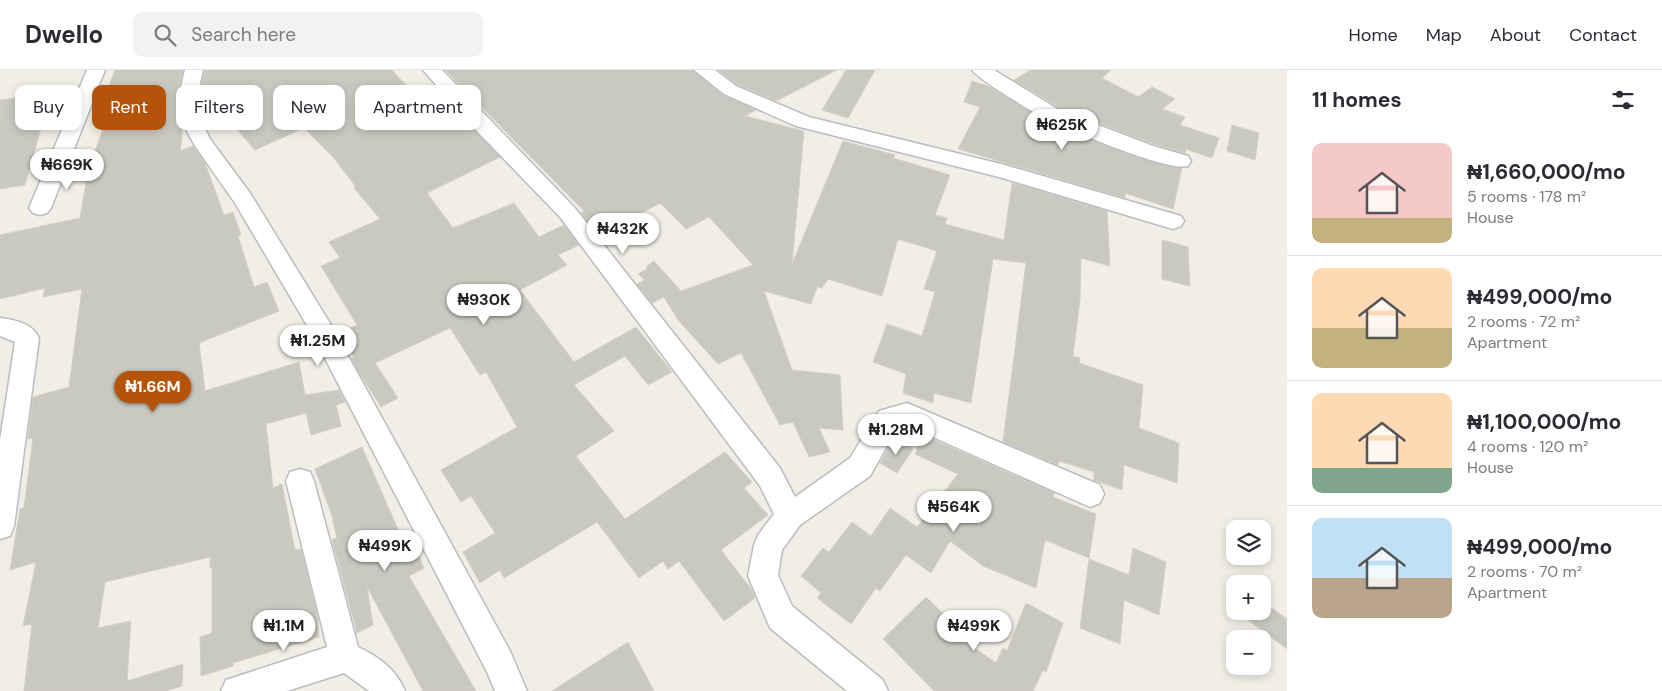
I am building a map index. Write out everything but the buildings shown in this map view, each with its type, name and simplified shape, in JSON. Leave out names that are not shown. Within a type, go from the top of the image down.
[{"type":"street","points":[[40,208],[96,70]]},
{"type":"street","points":[[194,70],[186,100],[192,122],[202,141],[243,198],[323,332],[499,662],[510,691]]},
{"type":"street","points":[[432,70],[480,123],[567,212],[770,477],[790,516]]},
{"type":"street","points":[[703,70],[730,90],[803,122],[1001,171],[1173,221]]},
{"type":"street","points":[[981,70],[1052,114],[1146,151],[1181,161]]},
{"type":"street","points":[[0,327],[13,329],[27,338],[26,356],[0,526]]},
{"type":"street","points":[[872,691],[781,618],[763,576],[768,544],[790,516],[860,467],[888,419],[907,414],[1090,494]]},
{"type":"street","points":[[300,481],[345,657]]},
{"type":"street","points":[[237,691],[345,657],[362,664],[376,674],[388,691]]}]
